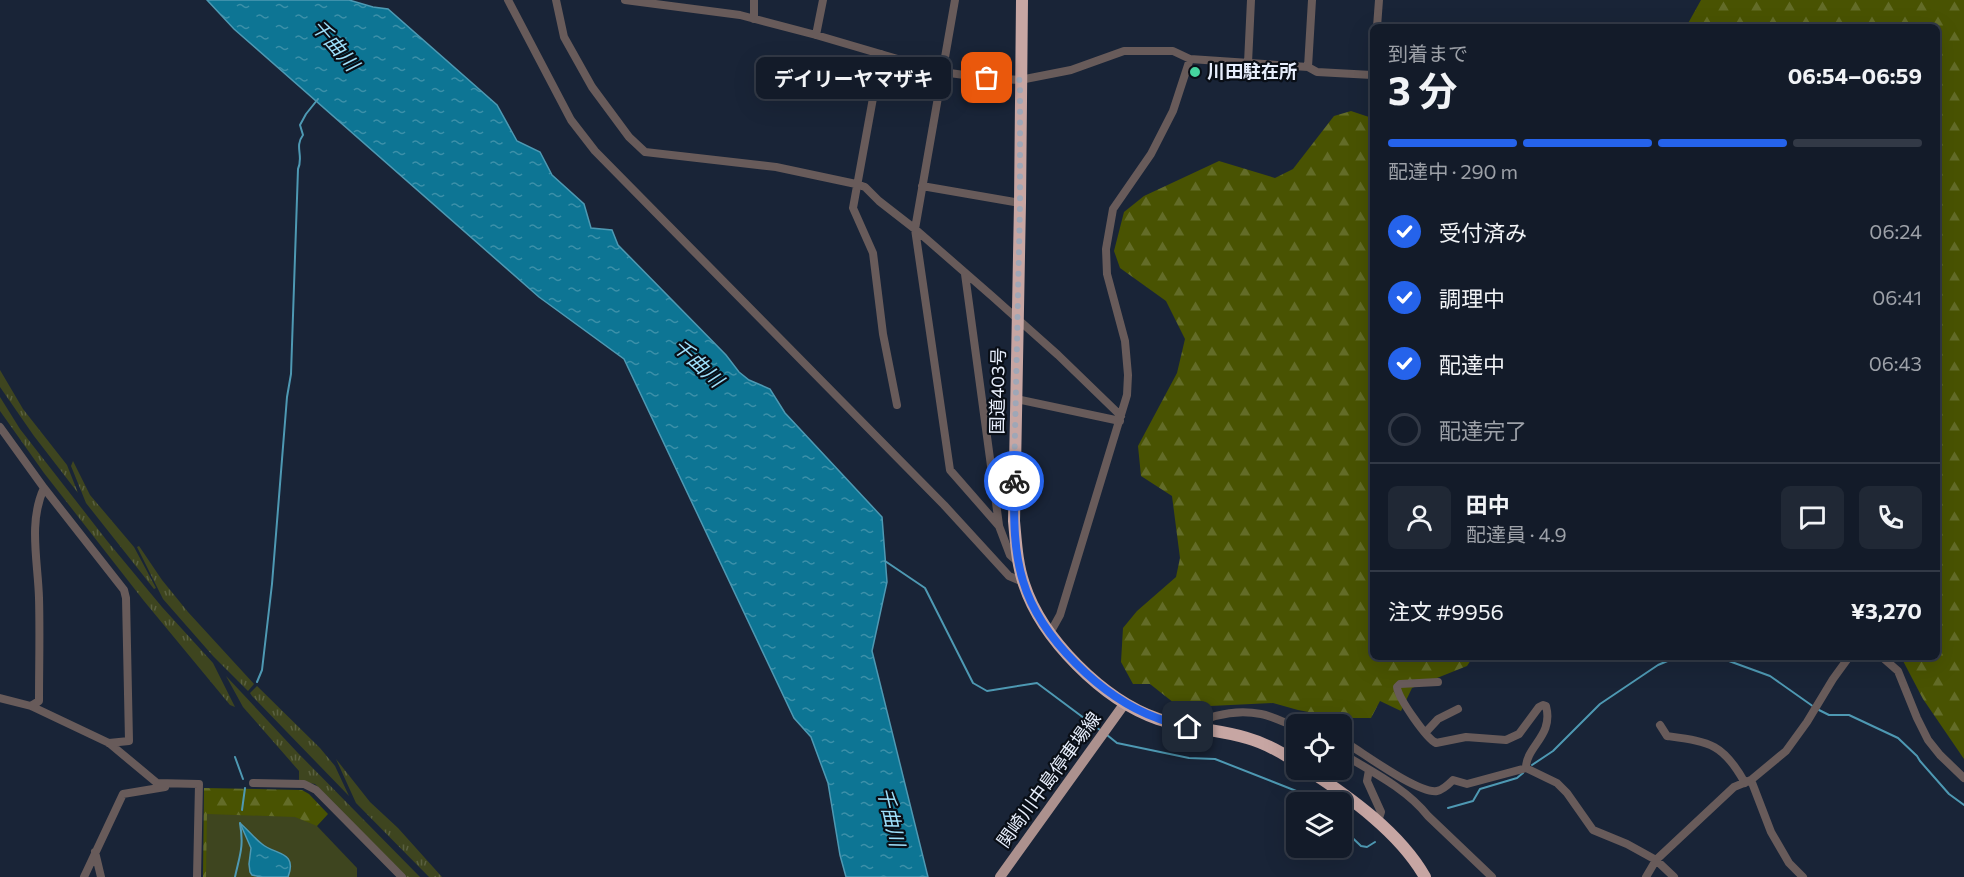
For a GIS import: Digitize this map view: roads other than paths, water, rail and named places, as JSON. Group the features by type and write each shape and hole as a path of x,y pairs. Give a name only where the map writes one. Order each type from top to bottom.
{"highway":[{"name":"国道403号","path":"1022,0 1014,521 1018,562 1023,582 1036,613 1050,633 1122,708 1188,727 1247,738 1286,755"},
{"path":"1324,780 1378,821 1419,866 1425,877"}],"main road":[{"name":"関崎川中島停車場線","path":"1000,877 1122,708"}],"street":[{"path":"508,0 571,120 595,151 944,505 1009,576 1023,582"},
{"path":"556,0 564,37 592,87 629,137 645,152 776,167 865,187 1058,355 1120,418"},
{"path":"625,0 754,19 942,72 987,78 1020,80 1071,70 1124,51 1173,51 1190,59 1308,67 1317,72 1370,75"},
{"path":"754,0 754,19"},
{"path":"816,35 823,0"},
{"path":"955,0 915,229 950,470 999,525"},
{"path":"1248,63 1251,0"},
{"path":"1308,67 1312,0"},
{"path":"1377,24 1379,0"},
{"path":"881,54 853,208 873,253 897,405"},
{"path":"1050,633 1059,618 1127,395 1125,341 1107,274 1106,249 1113,209 1151,154 1173,111 1190,59"},
{"path":"922,186 1020,203"},
{"path":"965,274 999,525 1010,555 1018,562"},
{"path":"1016,399 1120,418"},
{"path":"0,427 44,488 124,590 129,741 109,743"},
{"path":"31,706 39,701 39,598 35,528 37,503 44,488"},
{"path":"1036,613 1047,618 1059,618"},
{"path":"1646,877 1656,860 1734,787 1748,781 1786,751 1808,722 1847,660"},
{"path":"1885,660 1898,671 1928,740 1964,778"},
{"path":"1438,682 1400,684 1397,687 1402,703 1429,738 1436,743 1466,737 1506,741 1519,734 1535,712 1543,705 1546,706 1548,724 1526,768"},
{"path":"1,699 31,706 109,743 157,783 199,784 197,877"},
{"path":"1426,732 1438,719 1458,709"},
{"path":"1188,727 1203,719 1227,712 1261,714 1286,723"},
{"path":"1660,725 1667,736 1701,741 1718,748 1734,762 1754,790 1771,832 1789,862 1803,877"},
{"path":"1352,747 1407,781 1435,791 1454,780 1467,784 1526,768 1557,783 1567,793 1593,830 1627,844 1656,860 1674,877"},
{"path":"1352,760 1402,791 1492,877"},
{"path":"1369,770 1367,781 1381,812 1378,821"},
{"path":"84,877 123,794 184,783"},
{"path":"253,783 304,784 316,790 402,877"},
{"path":"95,852 101,877"}],"water":[{"name":"千曲川","path":"207,0 349,0 388,9 497,105 517,141 540,152 552,175 584,204 591,228 612,230 618,245 726,355 739,372 749,380 770,389 785,413 882,517 887,582 872,651 928,877 846,877 828,783 811,737 794,718 624,359 539,297 234,29"},
{"path":"240,823 267,848 288,858 290,869 288,877 252,875 249,864 251,848"}],"waterway":[{"path":"257,682 262,670 272,584 287,397 291,374 299,144 303,135 300,125 318,99"},
{"path":"885,561 925,588 973,683 987,691 1037,683 1100,730"},
{"path":"1532,765 1553,751 1600,704 1658,665 1670,660"},
{"path":"1726,660 1770,676 1814,707"},
{"path":"1819,710 1829,715 1849,715 1898,738 1917,756 1949,794 1964,805"},
{"path":"1107,735 1117,743 1189,758 1215,759 1299,792"},
{"path":"235,757 243,779"},
{"path":"1448,808 1473,801 1480,789 1517,778 1523,773"},
{"path":"242,810 245,788"},
{"path":"235,877 240,856 240,823"},
{"path":"1352,837 1361,846 1367,847 1375,842"}],"place":[{"name":"川田駐在所","path":"1195,72"},
{"name":"デイリーヤマザキ","path":"987,78"}]}
